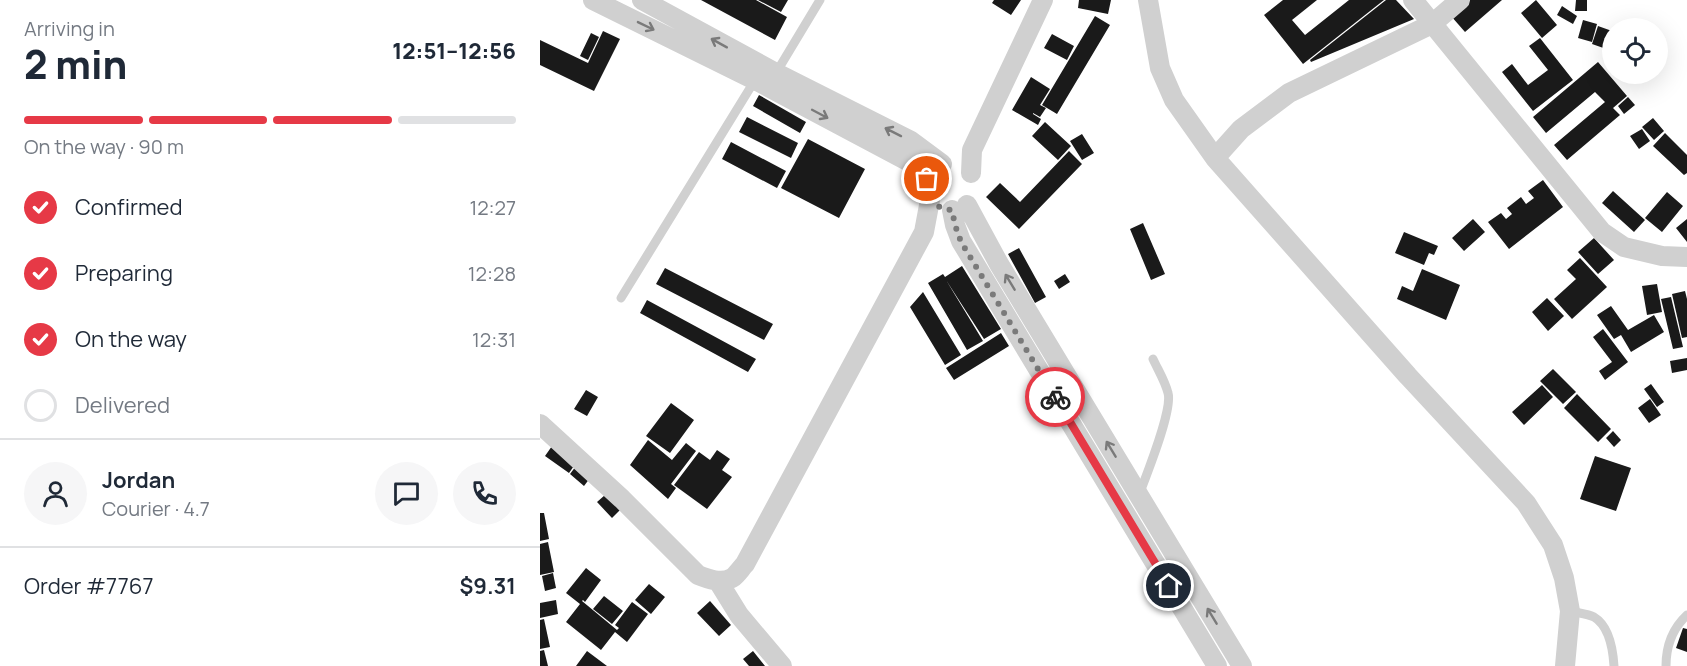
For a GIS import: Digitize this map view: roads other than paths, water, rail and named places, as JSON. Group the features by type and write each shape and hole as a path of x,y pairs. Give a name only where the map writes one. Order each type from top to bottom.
{"street":[{"path":"594,0 755,80 942,166 961,164 971,173"},
{"path":"642,0 776,74 911,141 942,166"},
{"path":"924,231 974,193 975,186 971,173 972,150 1043,0"},
{"path":"1148,0 1160,68 1174,100 1215,158 1408,376 1526,503 1553,545 1564,578 1570,611 1564,666"},
{"path":"1413,0 1602,232 1624,248 1662,256 1687,257"},
{"path":"1215,158 1241,129 1289,93 1432,24 1460,0"},
{"path":"972,150 942,166 926,186 930,200 934,205 955,208 999,264 1242,666"},
{"path":"540,424 698,575 718,581 732,578 746,564 924,231 930,200"},
{"path":"955,208 955,225 961,242 1217,666"},
{"path":"1018,336 1036,324"},
{"path":"1121,507 1139,495"},
{"path":"718,581 739,615 782,666"}],"lane":[{"path":"776,74 820,0"},
{"path":"621,298 755,80"},
{"path":"1139,495 1161,432 1169,394 1153,359"},
{"path":"1570,611 1594,617 1603,626 1613,650 1614,666"},
{"path":"1666,666 1666,654 1672,634 1687,615"}]}
